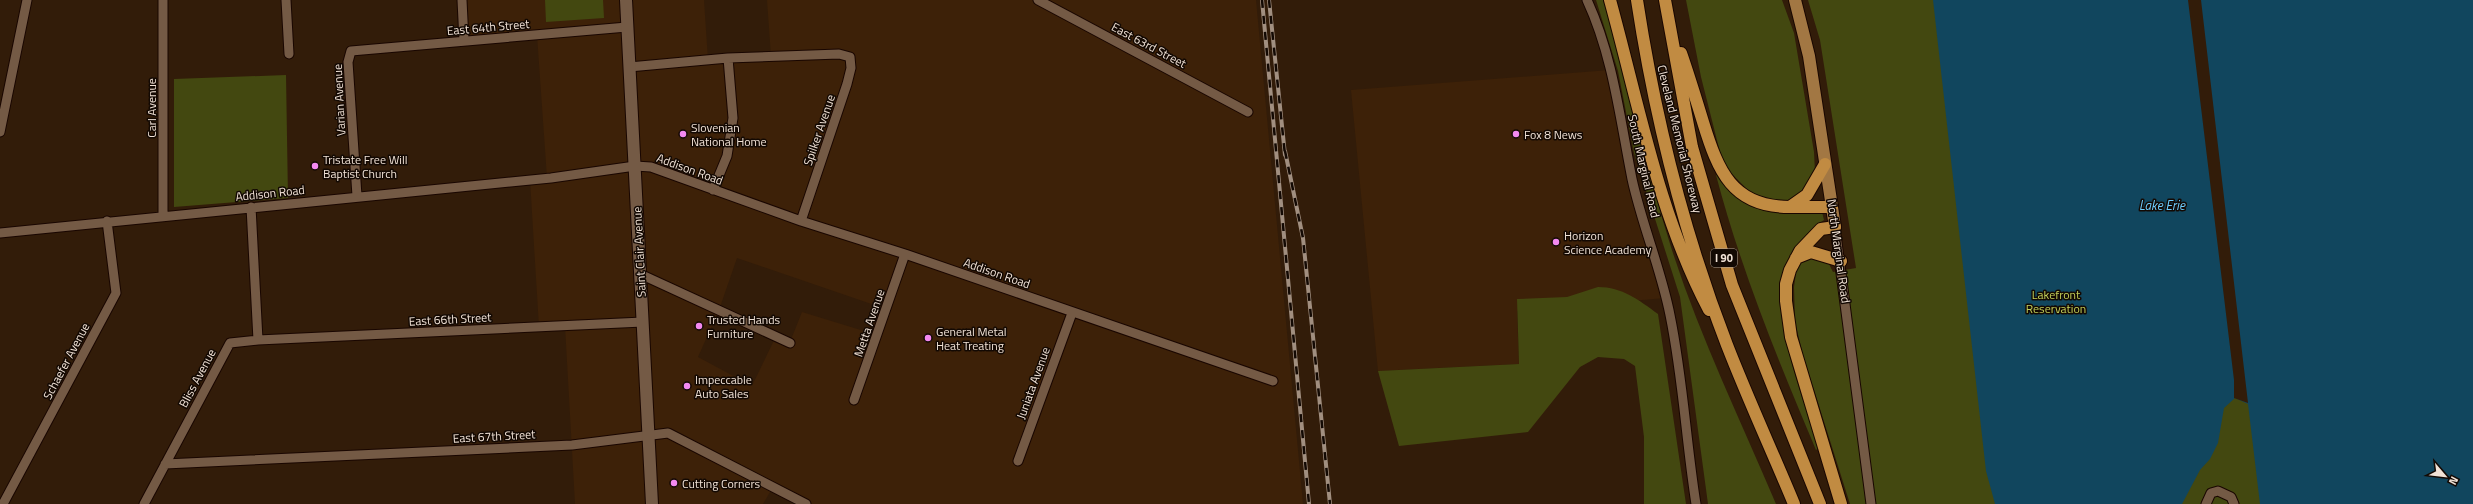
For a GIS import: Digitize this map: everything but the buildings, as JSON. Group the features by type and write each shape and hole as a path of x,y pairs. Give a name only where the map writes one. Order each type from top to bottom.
{"highway":[{"path":"1610,0 1650,159 1676,236 1691,276 1727,345"},
{"name":"Cleveland Memorial Shoreway","path":"1637,0 1645,52 1665,149 1692,244 1727,345 1794,504"},
{"path":"1665,0 1712,151 1722,172 1738,192 1749,199 1768,206 1790,208 1832,207"},
{"name":"Cleveland Memorial Shoreway","path":"1665,0 1692,147 1730,278 1820,504"},
{"path":"1790,208 1807,195 1825,164"},
{"path":"1835,227 1821,229 1816,233 1795,258 1786,284 1788,324 1804,384 1841,504"},
{"path":"1795,258 1811,252 1841,261"}],"main road":[{"name":"Saint Clair Avenue","path":"626,0 652,504"},
{"name":"North Marginal Road","path":"1795,0 1809,56 1835,227"}],"street":[{"path":"0,132 27,0"},
{"name":"Carl Avenue","path":"163,216 164,0"},
{"path":"286,0 288,54"},
{"path":"462,0 464,41"},
{"name":"East 63rd Street","path":"1038,0 1248,112"},
{"name":"South Marginal Road","path":"1588,0 1596,18 1610,70 1632,181 1670,314 1684,398 1690,467 1696,504"},
{"name":"East 64th Street","path":"351,52 627,27"},
{"name":"Varian Avenue","path":"351,52 348,62 357,196"},
{"name":"Spilker Avenue","path":"728,58 839,54 850,57 851,68 801,221"},
{"path":"629,67 728,58 734,118 727,156 713,190"},
{"name":"Addison Road","path":"0,233 357,196 551,178 635,166 651,167 801,221 905,254 1072,313 1274,381"},
{"path":"251,207 258,340"},
{"name":"Schaefer Avenue","path":"3,504 116,293 107,221"},
{"name":"North Marginal Road","path":"1835,227 1841,261 1871,504"},
{"name":"Metta Avenue","path":"854,400 905,254"},
{"path":"640,274 790,343"},
{"name":"Juniata Avenue","path":"1018,461 1072,313"},
{"name":"East 66th Street","path":"258,340 643,322"},
{"name":"Bliss Avenue","path":"144,504 230,343 258,340"},
{"name":"East 67th Street","path":"165,464 572,445 630,439 649,434 668,433 806,504"},
{"path":"2206,504 2211,493 2218,491 2231,497 2234,504"}],"shaded area":[{"path":"462,0 704,0 708,60 771,56 767,0 1256,0 1303,504 806,504 773,487 763,504 575,504 565,326 539,327 530,180 547,178 537,35 464,41","holes":["737,258 886,309 877,335 802,312 790,342 776,336 752,386 698,357 719,310"]},
{"path":"1610,70 1632,181 1665,298 1517,311 1519,364 1378,371 1351,90"}],"green space":[{"path":"545,0 603,0 604,18 546,22"},
{"path":"1596,0 1603,0 1662,216 1682,280 1720,377 1776,504 1708,504 1680,297 1634,153 1618,71"},
{"path":"1686,0 1782,0 1794,33 1814,152 1815,172 1806,189 1787,202 1776,202 1752,194 1726,168 1721,156 1701,77"},
{"name":"Lakefront Reservation","path":"1808,0 2224,0 2286,504 1850,504 1803,355 1795,322 1794,287 1797,266 1801,261 1808,257 1828,262 1833,272 1856,268 1820,40"},
{"path":"286,75 288,198 174,207 174,79"},
{"path":"1719,174 1733,194 1754,208 1765,211 1788,213 1822,212 1824,220 1816,225 1802,240 1790,259 1781,288 1783,325 1787,346 1819,448 1816,450 1774,348 1749,280 1716,175"},
{"path":"1598,287 1615,289 1630,295 1658,314 1686,504 1644,504 1644,437 1635,366 1624,359 1598,357 1580,367 1528,432 1399,446 1378,371 1519,364 1517,299 1567,297"}],"water":[{"name":"Lake Erie","path":"1933,0 2473,0 2473,504 2260,504 2248,404 2235,398 2224,408 2218,443 2210,459 2200,470 2182,504 1995,504 1986,471"}],"pier":[{"path":"2188,0 2201,0 2248,403 2234,398 2234,380"}],"railway":[{"path":"1262,0 1309,504"},
{"path":"1269,0 1285,155"},
{"path":"1285,151 1303,238 1330,504"}],"place":[{"name":"Slovenian National Home","path":"683,134"},
{"name":"Fox 8 News","path":"1516,134"},
{"name":"Tristate Free Will Baptist Church","path":"315,166"},
{"name":"Horizon Science Academy","path":"1556,242"},
{"name":"Trusted Hands Furniture","path":"699,326"},
{"name":"General Metal Heat Treating","path":"928,338"},
{"name":"Impeccable Auto Sales","path":"687,386"},
{"name":"Cutting Corners","path":"674,483"}]}
